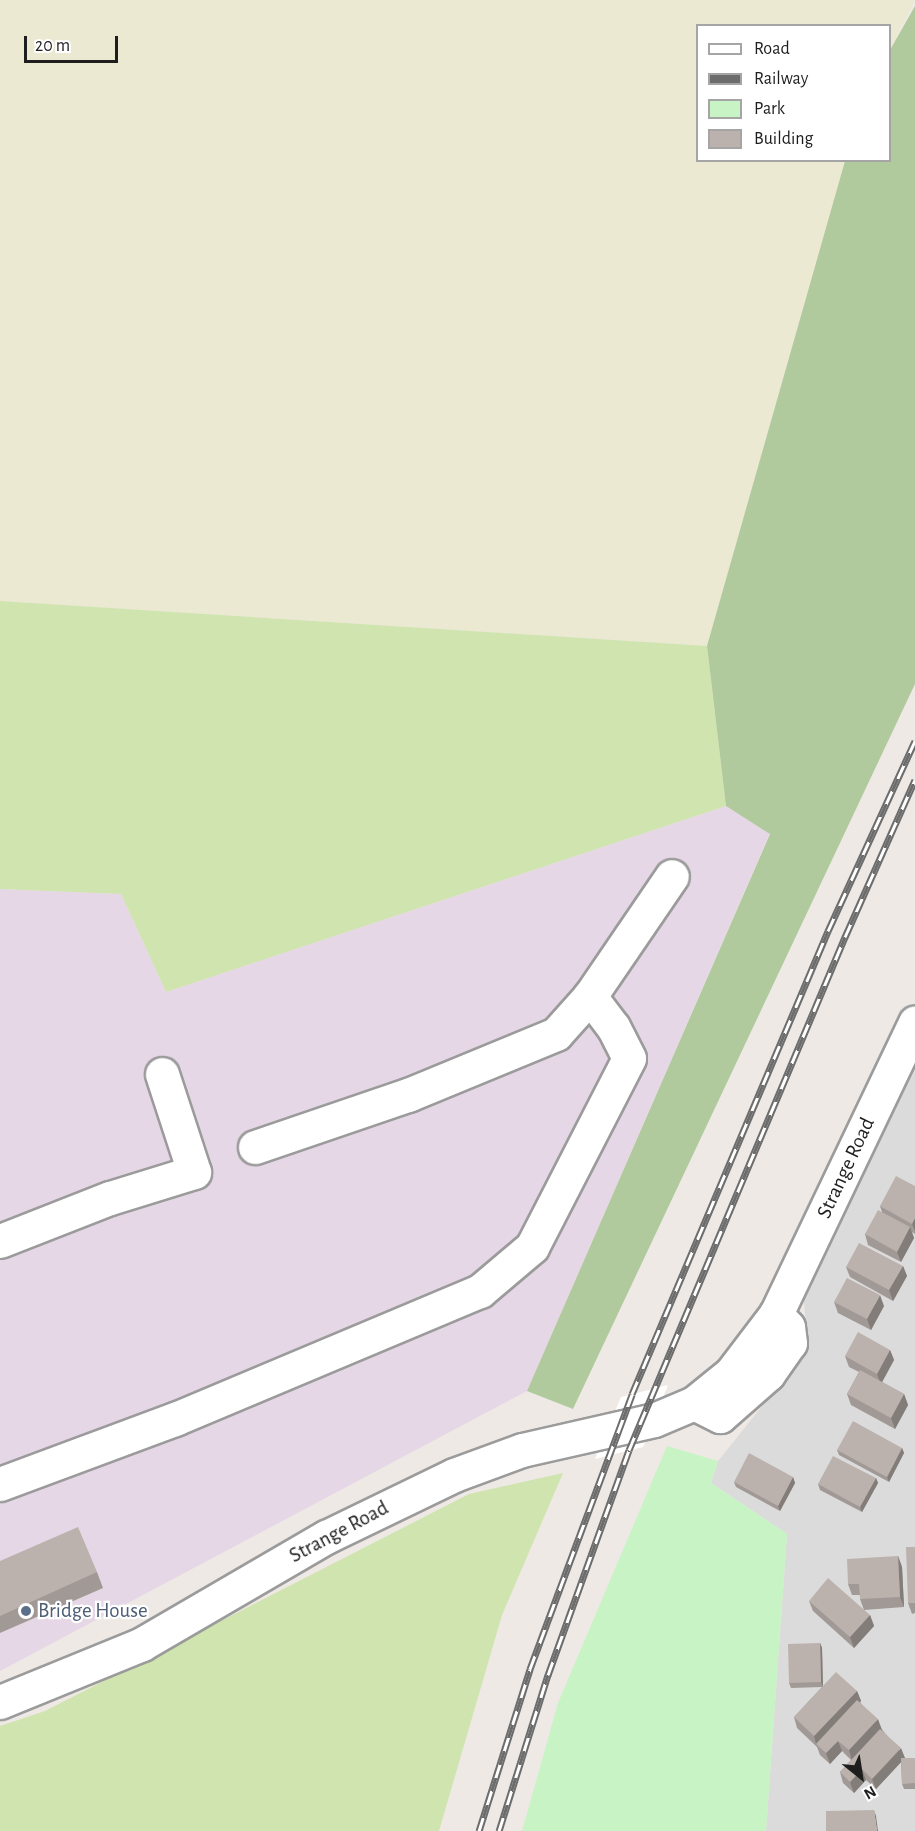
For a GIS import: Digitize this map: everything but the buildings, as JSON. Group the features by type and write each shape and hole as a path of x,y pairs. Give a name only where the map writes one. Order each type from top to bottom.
{"street":[{"path":"255,1147 408,1095 556,1034 590,996 672,876"},
{"path":"0,1484 175,1419 480,1291 532,1247 629,1059 613,1027 590,996"},
{"name":"Strange Road","path":"0,1702 142,1644 326,1537 444,1480 522,1450 605,1434 654,1420 694,1403 731,1373 776,1314 911,1039"},
{"path":"0,1241 110,1198 194,1172 162,1074"}],"shaded area":[{"path":"0,0 915,0 891,48 891,24 696,24 696,162 845,162 707,646 0,601"},
{"path":"726,806 770,833 527,1391 0,1671 0,889 121,894 166,992"},
{"path":"915,1064 915,1831 766,1831 787,1534 711,1483 718,1461 808,1349 803,1291"}],"green space":[{"path":"915,6 915,684 573,1409 527,1391 770,834 726,806 707,646 845,162 891,162 891,48"},
{"path":"0,601 707,646 726,806 166,992 121,894 0,889"},
{"path":"667,1446 718,1461 711,1483 787,1534 766,1831 522,1831 558,1703"},
{"path":"563,1473 502,1615 439,1831 0,1831 0,1726 45,1711 469,1494"}],"pier":[{"path":"668,1385 643,1447 595,1459 621,1397"}],"railway":[{"path":"479,1831 530,1669 632,1394 828,931 915,741"},
{"path":"499,1831 548,1675 629,1450 845,937 915,780"}],"place":[{"name":"Bridge House","path":"26,1611"}]}
